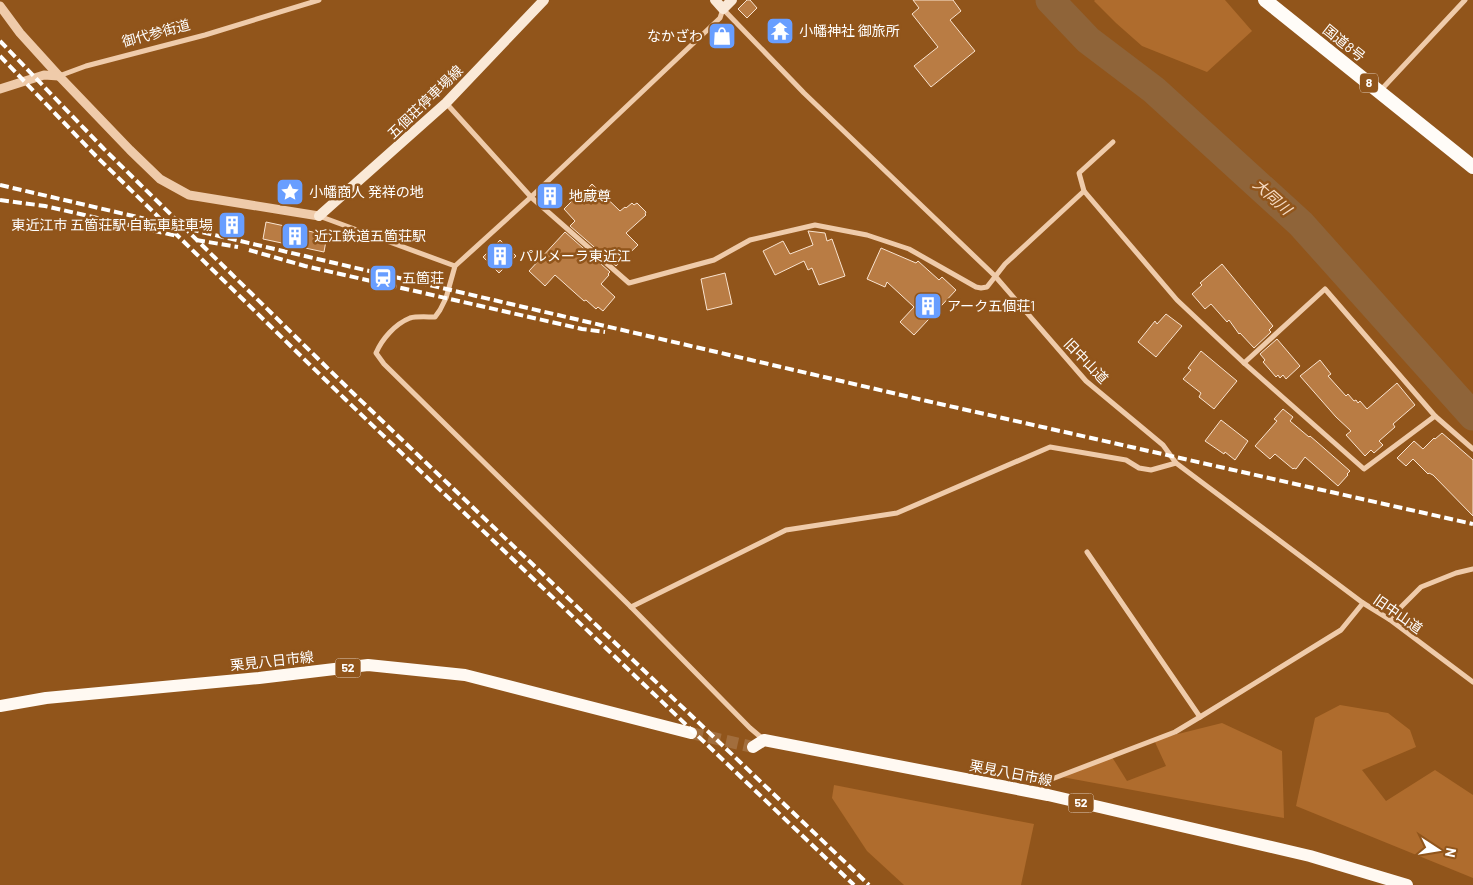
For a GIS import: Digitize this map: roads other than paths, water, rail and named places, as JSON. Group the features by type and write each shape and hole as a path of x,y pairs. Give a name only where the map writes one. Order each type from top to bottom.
{"highway":[{"name":"国道8号","path":"1265,0 1473,167"}],"main road":[{"name":"五個荘停車場線","path":"319,216 446,103 544,0"},
{"path":"715,0 723,9 732,0"},
{"name":"栗見八日市線","path":"0,706 46,698 240,680 368,665 465,675 690,733"},
{"name":"栗見八日市線","path":"759,743 1036,792 1310,856 1407,885"}],"street":[{"name":"御代参街道","path":"0,89 44,75 59,76 86,66 205,35 319,0"},
{"path":"1379,92 1465,0"},
{"path":"0,6 20,33 130,150 160,179 189,196 319,216 455,266"},
{"path":"723,9 720,18 531,197 455,266 446,298 434,317 412,318 398,324 380,343 376,353 384,364 631,607 750,728 759,743"},
{"name":"旧中山道","path":"723,9 804,93 995,276 1086,381 1163,445 1176,463 1363,603 1389,619 1473,682"},
{"path":"446,103 531,197 629,283 714,260 750,240 815,225 867,235 909,249 976,287 987,287 1005,264 1084,191"},
{"path":"1113,142 1079,173 1084,191 1176,300 1244,364 1364,469 1435,416"},
{"path":"1244,364 1325,289 1435,416 1473,450"},
{"path":"631,607 786,530 897,513 1050,447 1126,460 1139,468 1152,470 1176,463"},
{"path":"1087,552 1200,717"},
{"path":"1389,619 1421,587 1456,573 1473,569"},
{"path":"1036,792 1044,782 1175,732 1341,630 1363,603"}],"waterway":[{"name":"大同川","path":"1050,0 1088,40 1154,90 1301,224 1473,416"}],"tunnel":[{"path":"691,733 753,747"}],"railway":[{"path":"0,41 104,149 354,394 869,885"},
{"path":"0,56 96,156 346,400 854,885"},
{"path":"0,185 927,401 1473,524"},
{"path":"0,200 45,206 177,236"},
{"path":"196,240 238,247"},
{"path":"249,250 305,266 582,329 605,332"}],"place":[{"name":"小幡神社 御旅所","path":"780,31"},
{"name":"なかざわ","path":"722,36"},
{"name":"小幡商人 発祥の地","path":"290,192"},
{"name":"地蔵尊","path":"550,196"},
{"name":"東近江市 五箇荘駅 自転車駐車場","path":"232,225"},
{"name":"近江鉄道五箇荘駅","path":"295,236"},
{"name":"パルメーラ東近江","path":"500,256"},
{"name":"五箇荘","path":"383,278"},
{"name":"アーク五個荘1","path":"928,306"}]}
